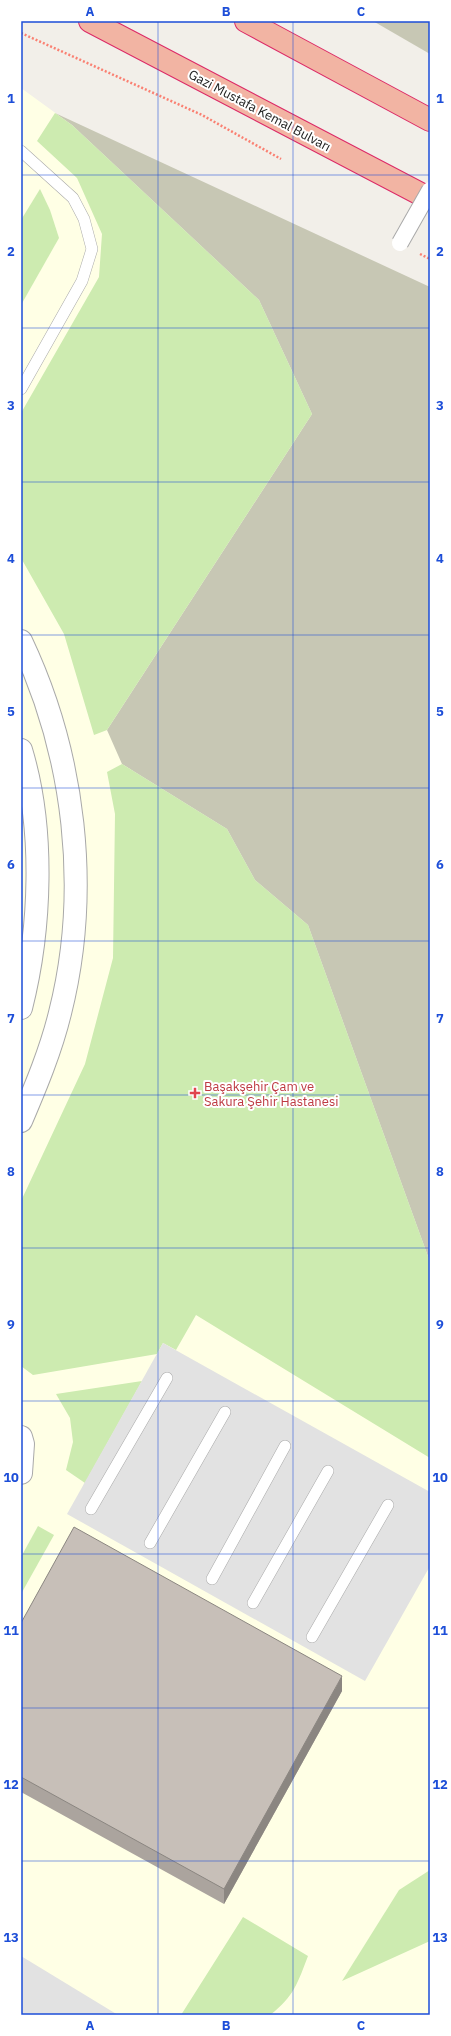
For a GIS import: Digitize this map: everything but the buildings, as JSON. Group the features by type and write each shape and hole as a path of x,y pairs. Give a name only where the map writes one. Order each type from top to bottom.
{"highway":[{"name":"Gazi Mustafa Kemal Bulvarı","path":"90,21 430,199"},
{"path":"246,21 430,120"}],"street":[{"path":"400,243 430,190"},
{"path":"21,641 39,682 57,738 69,798 76,873 70,956 60,1012 38,1082 21,1121"},
{"path":"21,750 26,767 34,817 37,871 35,923 29,972 21,1008"},
{"path":"21,1437 23,1444 21,1473"}],"lane":[{"path":"21,151 73,198 84,219 92,249 82,281 21,389"},
{"path":"91,1509 167,1378"},
{"path":"150,1543 225,1412"},
{"path":"212,1578 285,1446"},
{"path":"253,1603 328,1471"},
{"path":"312,1637 388,1505"}],"path":[{"path":"21,33 202,115 281,159"}],"shaded area":[{"path":"373,21 430,21 430,54"},
{"name":"Başakşehir Çam ve Sakura Şehir Hastanesi","path":"21,88 72,125 312,414 107,730 430,1262 430,2015 21,2015"},
{"path":"55,113 430,287 430,1262 308,925 255,880 227,829 122,764 107,730 312,414 259,300 72,125"},
{"path":"163,1343 430,1492 430,1566 365,1681 67,1514"},
{"path":"21,1956 118,2015 21,2015"}],"green space":[{"path":"55,113 72,125 259,300 312,414 107,730 94,735 64,634 21,558 21,413 99,277 102,234 77,178 37,141"},
{"path":"40,189 50,210 59,238 21,305 21,220"},
{"path":"122,764 227,829 255,880 308,925 430,1262 430,1458 196,1315 176,1350 163,1343 157,1354 33,1375 21,1366 21,1201 85,1064 113,958 115,814 107,772"},
{"path":"142,1381 85,1483 66,1470 73,1442 70,1418 56,1394"},
{"path":"38,1526 54,1535 21,1594 21,1557"},
{"path":"430,1870 430,1941 342,1981 399,1890"},
{"path":"243,1917 308,1956 290,1995 285,2002 270,2015 181,2015"}],"place":[{"name":"Başakşehir Çam ve Sakura Şehir Hastanesi","path":"195,1093"}]}
